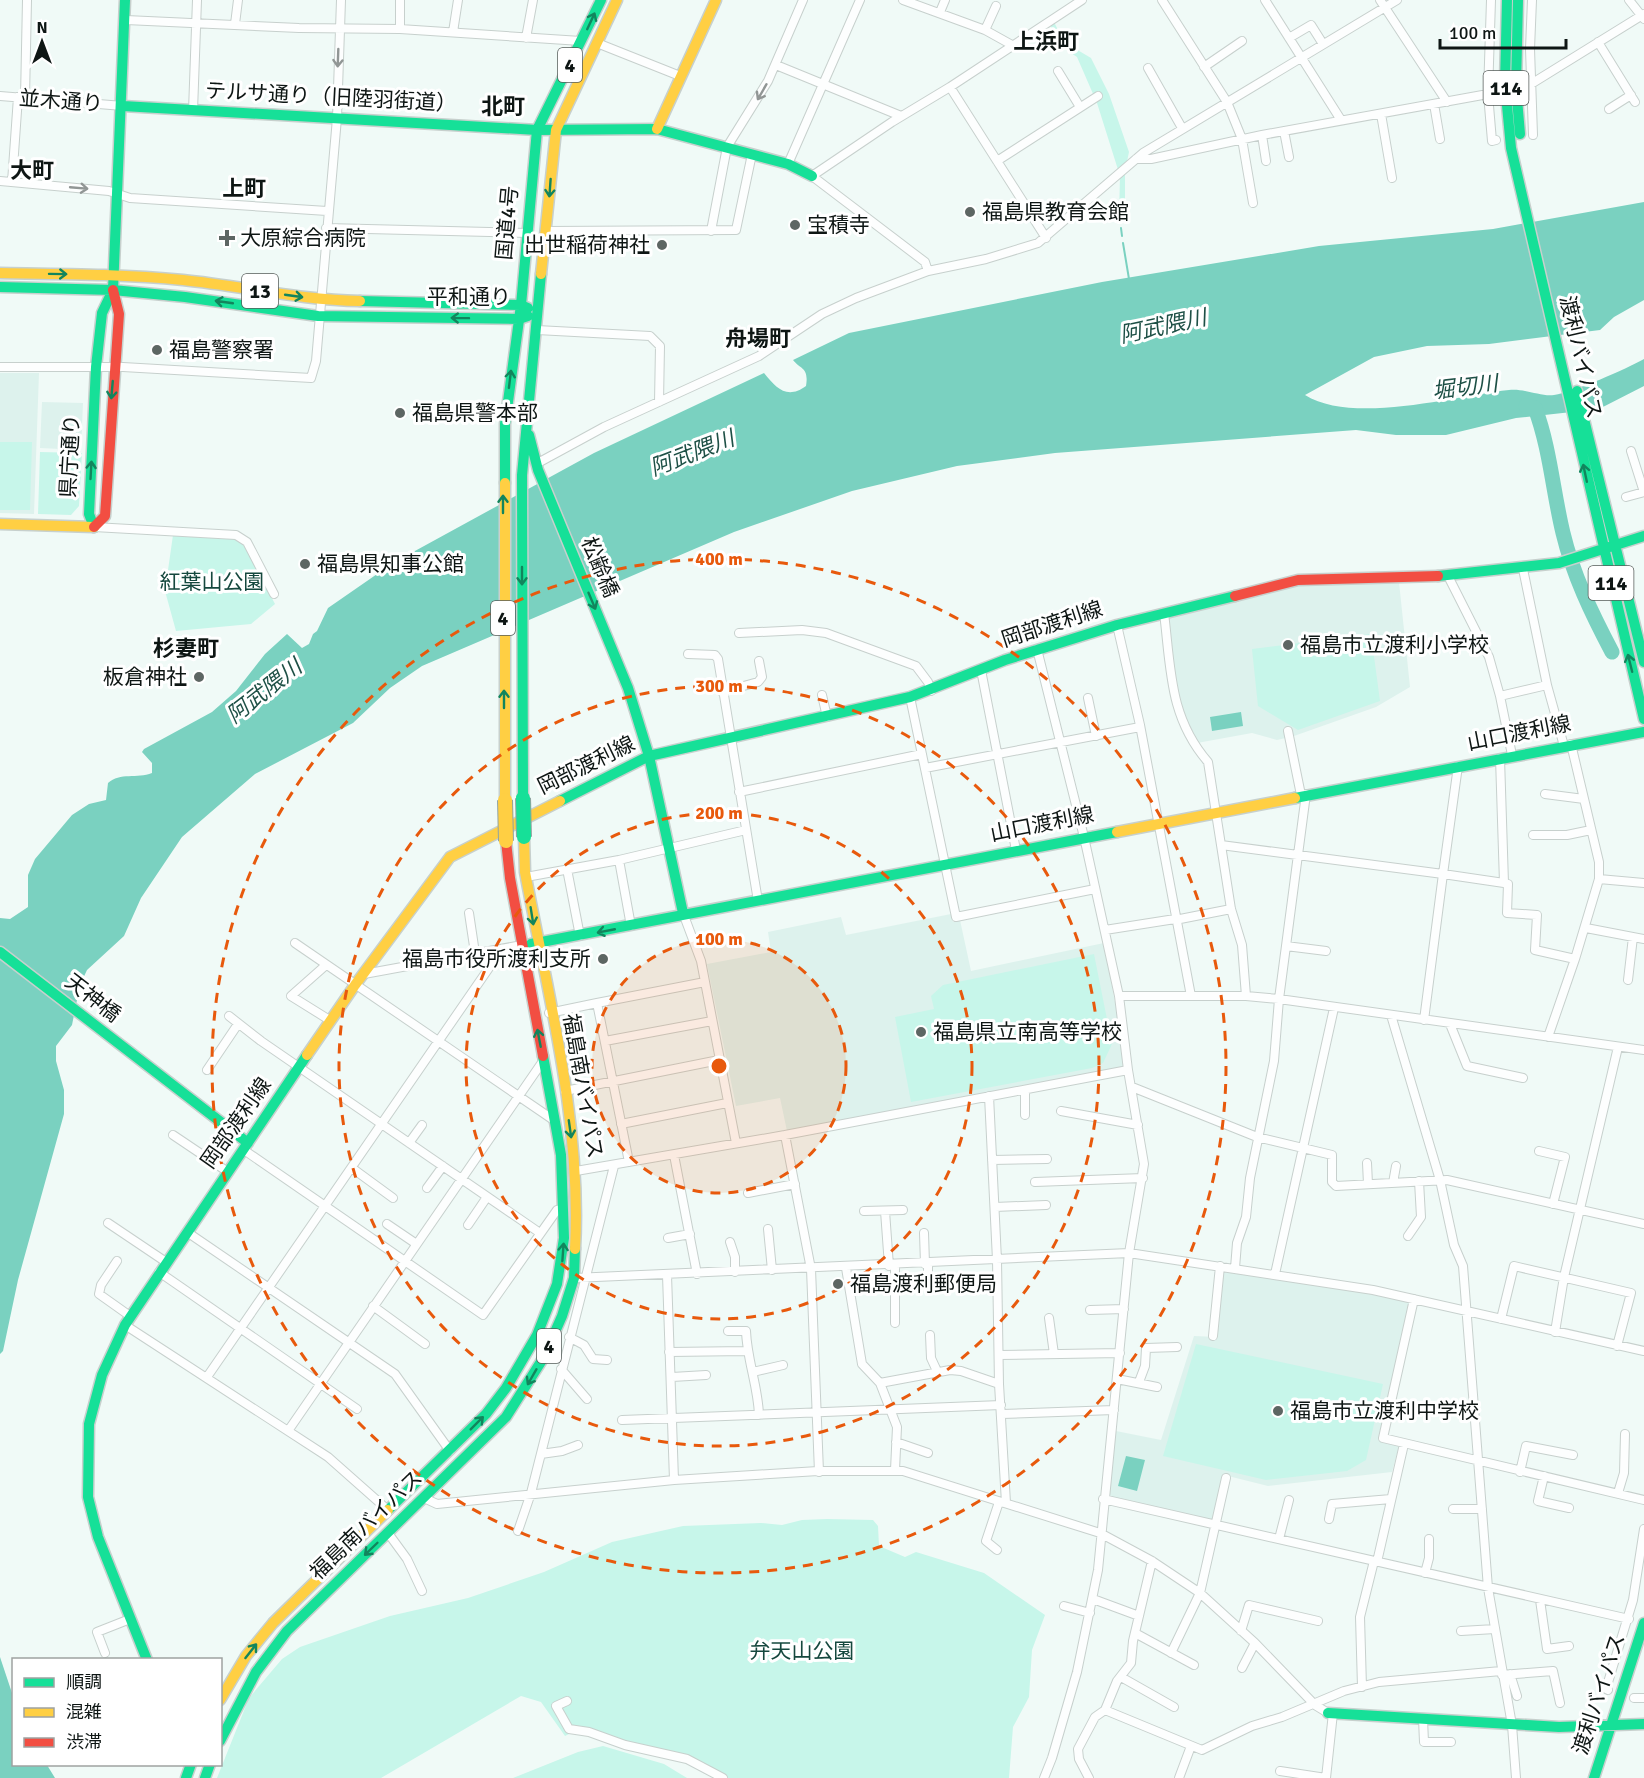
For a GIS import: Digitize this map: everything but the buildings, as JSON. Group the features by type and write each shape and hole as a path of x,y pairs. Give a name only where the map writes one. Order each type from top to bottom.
{"main road":[{"name":"県庁通り","path":"113,290 102,313 96,367 89,514 94,527 105,516 119,314 113,290 123,105 125,0"},
{"name":"4","path":"537,130 601,0"},
{"name":"4","path":"556,130 617,0"},
{"path":"657,129 716,0"},
{"name":"渡利バイパス","path":"1507,0 1505,84 1521,173 1610,547 1644,719"},
{"name":"渡利バイパス","path":"1518,0 1516,87 1521,173"},
{"name":"テルサ通り（旧陸羽街道）","path":"123,105 537,130 657,129 788,164 812,176"},
{"name":"国道4号","path":"519,319 537,130"},
{"name":"国道4号","path":"539,312 556,130"},
{"name":"平和通り","path":"0,273 114,274 185,280 319,300 521,304 539,312"},
{"name":"平和通り","path":"0,287 113,290 185,297 318,316 519,319 539,312"},
{"name":"福島南バイパス","path":"222,1737 241,1697 271,1651 310,1607 489,1436 522,1394 553,1339 580,1278 576,1171 565,1091 526,877 524,837 522,475 539,312"},
{"name":"福島南バイパス","path":"222,1697 246,1656 273,1623 486,1414 506,1388 537,1335 549,1308 562,1264 564,1209 555,1121 510,878 505,800 503,479 505,424 519,319"},
{"path":"526,422 537,467"},
{"name":"松齢橋","path":"537,467 626,681 649,756"},
{"path":"0,524 94,527"},
{"name":"岡部渡利線","path":"147,1658 95,1528 88,1497 87,1472 93,1401 111,1352 127,1320 359,980 399,922 450,857 649,756 910,697 931,691 1037,649 1117,624 1298,580 1448,576 1522,569 1559,563 1644,536"},
{"name":"渡利バイパス","path":"1610,547 1644,662"},
{"name":"山口渡利線","path":"522,945 580,936 683,913 758,901 1506,756 1644,732"},
{"path":"649,756 683,913"},
{"name":"天神橋","path":"0,952 246,1146"},
{"name":"渡利バイパス","path":"1594,1778 1644,1623"},
{"path":"1330,1713 1512,1725 1610,1727 1644,1724"}],"street":[{"path":"12,182 21,98 27,0"},
{"path":"193,111 197,0"},
{"path":"235,24 238,0"},
{"path":"0,367 114,366 311,378 316,361 319,300 336,118 340,0"},
{"path":"400,0 400,29"},
{"path":"453,32 458,0"},
{"path":"526,38 533,0"},
{"path":"711,231 727,147 751,112 776,65 804,0"},
{"path":"788,164 860,0"},
{"path":"903,0 985,30 1011,45"},
{"path":"940,12 945,0"},
{"path":"1162,0 1227,102 1242,139 1253,203"},
{"path":"1265,0 1341,120"},
{"path":"537,467 604,427 759,356 822,314 856,297 928,271 1029,248 1046,238 1136,159 1182,128 1323,44 1383,4 1397,0"},
{"path":"1491,0 1488,94 1491,141 1496,140"},
{"path":"1532,0 1533,135"},
{"path":"1531,84 1643,16 1630,0"},
{"path":"928,271 925,262 812,176 1079,1"},
{"path":"1383,4 1447,102"},
{"path":"985,30 996,6"},
{"path":"126,20 339,29 400,29 582,42"},
{"path":"1290,38 1311,25 1323,44"},
{"path":"1204,67 1242,41"},
{"path":"1598,42 1633,98 1610,109"},
{"path":"597,43 680,76"},
{"path":"776,65 901,116"},
{"path":"1148,68 1182,128"},
{"path":"1058,71 1080,107"},
{"path":"950,87 1046,238"},
{"path":"1136,159 1151,159 1262,135 1488,94"},
{"name":"並木通り","path":"0,96 123,105"},
{"path":"997,160 1098,96"},
{"path":"1434,104 1440,139"},
{"path":"1381,114 1392,178"},
{"path":"1284,131 1290,157"},
{"path":"1262,135 1266,161"},
{"path":"546,231 736,230 752,154"},
{"path":"0,181 117,194 130,198 327,211"},
{"path":"326,228 527,233"},
{"path":"537,330 650,336 660,346 659,402"},
{"path":"1626,497 1644,492 1630,451"},
{"path":"94,527 236,535 247,542 274,594"},
{"path":"1522,569 1547,685 1584,799 1599,862 1599,879 1586,928 1548,1037"},
{"path":"1448,576 1489,657 1500,696 1506,756 1504,884"},
{"path":"1164,613 1179,719 1208,762 1214,812 1231,909 1242,945 1246,996"},
{"path":"1117,624 1140,728 1191,996"},
{"path":"739,633 802,630 826,633 916,666 922,672 931,691"},
{"path":"1037,649 1084,837 1119,996 1128,1070 1144,1164 1129,1253 1093,1599 1066,1710 1044,1778"},
{"path":"687,654 715,655 758,901"},
{"path":"722,692 758,682 762,677 759,660"},
{"path":"981,670 1016,850"},
{"path":"1500,696 1547,685"},
{"path":"822,695 826,717"},
{"path":"910,697 956,917 1095,888"},
{"path":"1088,698 1096,736"},
{"path":"925,768 1140,728"},
{"path":"1235,1268 1235,1253 1246,1218 1257,1137 1274,1061 1279,999 1299,856 1304,795 1288,731"},
{"path":"739,792 922,754"},
{"path":"1424,1020 1458,766"},
{"path":"1545,794 1584,799"},
{"path":"526,877 619,860 669,846 746,830"},
{"path":"1533,835 1567,835 1591,830"},
{"path":"1221,845 1509,884 1507,913 1537,915 1535,950 1575,959"},
{"path":"619,860 631,926"},
{"path":"567,869 580,936"},
{"path":"1599,879 1644,883"},
{"path":"1105,930 1231,909"},
{"path":"469,913 476,954"},
{"path":"683,913 701,961 718,1060 736,1143"},
{"path":"1586,928 1644,939"},
{"path":"1628,980 1633,937"},
{"path":"294,943 326,965 359,980 438,1042 555,1121"},
{"path":"359,980 522,945"},
{"path":"1286,946 1326,951"},
{"path":"207,1377 502,949"},
{"path":"326,965 291,996 331,1021"},
{"path":"549,1013 705,982"},
{"path":"1119,996 1246,996 1279,999 1644,1050"},
{"path":"597,1003 629,1162"},
{"path":"1275,1274 1334,1008"},
{"path":"1391,1015 1440,1180 1454,1245 1463,1266 1488,1588 1505,1673 1516,1778"},
{"path":"229,1016 300,1068 540,1233"},
{"path":"605,1041 712,1021"},
{"path":"207,1070 238,1024"},
{"path":"1450,1024 1467,1066 1523,1078"},
{"path":"1554,1332 1564,1277 1582,1211 1618,1047"},
{"path":"565,1091 718,1060"},
{"path":"288,1431 517,1096 544,1061"},
{"path":"576,1171 785,1135 1128,1070"},
{"path":"1132,1087 1257,1137 1332,1155 1332,1182 1336,1186 1440,1180 1644,1224"},
{"path":"1025,1090 1025,1115"},
{"path":"989,1096 997,1260 1003,1502 986,1541 997,1550"},
{"path":"621,1124 727,1103"},
{"path":"1061,1111 1138,1125"},
{"path":"409,1143 422,1125"},
{"path":"173,1135 228,1172"},
{"path":"785,1135 811,1269 819,1472"},
{"path":"246,1146 326,1206 483,1315 557,1210 564,1209"},
{"path":"1539,1151 1565,1157 1553,1204"},
{"path":"674,1155 697,1274"},
{"path":"992,1160 1047,1159"},
{"path":"1367,1163 1368,1184"},
{"path":"427,1188 443,1166"},
{"path":"518,1531 541,1454 569,1337 580,1278 614,1166"},
{"path":"1393,1183 1396,1166"},
{"path":"352,1168 393,1198"},
{"path":"1035,1182 1143,1178"},
{"path":"1408,1236 1422,1217 1419,1181"},
{"path":"748,1193 795,1184"},
{"path":"468,1224 487,1197"},
{"path":"995,1207 1046,1205"},
{"path":"864,1211 903,1210"},
{"path":"885,1211 892,1265 895,1323"},
{"path":"108,1223 241,1330 357,1410"},
{"path":"387,1224 416,1243"},
{"path":"768,1229 772,1270"},
{"path":"187,1232 395,1374 450,1451"},
{"path":"924,1233 928,1288"},
{"path":"668,1238 690,1234"},
{"path":"730,1242 735,1257 735,1272"},
{"path":"580,1278 846,1268 1129,1253 1275,1274 1414,1299 1644,1351"},
{"path":"117,1261 101,1285 99,1294 127,1320 345,1470 389,1511"},
{"path":"1213,1336 1220,1266"},
{"path":"1501,1319 1514,1266 1564,1277 1630,1293 1617,1346"},
{"path":"846,1268 862,1364 880,1383 897,1427 896,1470"},
{"path":"667,1275 674,1419 674,1480"},
{"path":"1414,1299 1383,1438 1644,1500"},
{"path":"373,1306 425,1344"},
{"path":"1090,1310 1124,1309"},
{"path":"1049,1318 1054,1354"},
{"path":"728,1331 746,1331 747,1351 758,1389 759,1415"},
{"path":"930,1335 931,1358 937,1371"},
{"path":"569,1337 584,1345 593,1359 607,1360"},
{"path":"1139,1382 1145,1366 1146,1348 1177,1347"},
{"path":"669,1352 747,1351"},
{"path":"999,1355 1120,1353"},
{"path":"753,1372 783,1365"},
{"path":"561,1369 587,1399"},
{"path":"880,1383 937,1371 961,1371 999,1384"},
{"path":"672,1377 706,1375"},
{"path":"1117,1379 1157,1387"},
{"path":"622,1420 889,1410 1114,1410"},
{"path":"1618,1493 1623,1473 1625,1434"},
{"path":"896,1442 928,1453"},
{"path":"1362,1687 1360,1617 1404,1444"},
{"path":"541,1454 562,1451 578,1445"},
{"path":"1520,1472 1526,1446 1573,1455"},
{"path":"424,1498 437,1504 674,1480 896,1470 1003,1502 1100,1533 1152,1561 1200,1593 1255,1643 1315,1705 1330,1713 1326,1778 1280,1771"},
{"path":"1544,1476 1538,1501 1569,1508"},
{"path":"1171,1653 1200,1593 1226,1478"},
{"path":"1103,1499 1629,1619"},
{"path":"1279,1539 1289,1500"},
{"path":"1329,1519 1332,1504 1391,1500"},
{"path":"1453,1509 1482,1509"},
{"path":"1608,1690 1606,1689 1629,1619 1644,1529"},
{"path":"388,1533 407,1559 422,1591"},
{"path":"1425,1573 1429,1558 1429,1539"},
{"path":"1089,1778 1079,1759 1078,1749 1095,1717 1105,1710 1121,1677 1131,1663 1135,1633 1152,1561"},
{"path":"1093,1599 1139,1616"},
{"path":"1540,1600 1547,1649 1569,1646"},
{"path":"1241,1631 1249,1605 1318,1621"},
{"path":"1064,1606 1090,1612"},
{"path":"105,1653 97,1632 130,1619"},
{"path":"1461,1631 1495,1629"},
{"path":"1135,1633 1194,1665"},
{"path":"1242,1668 1255,1643"},
{"path":"1105,1710 1202,1750 1252,1726 1315,1705 1329,1697 1379,1682 1553,1671 1560,1703"},
{"path":"1505,1673 1517,1696"},
{"path":"1121,1677 1174,1707"},
{"path":"567,1701 556,1706 569,1729 687,1759 723,1778"},
{"path":"1423,1719 1424,1742 1451,1742"},
{"path":"1179,1778 1191,1746"}],"shaded area":[{"path":"0,373 39,373 34,514 0,513"},
{"path":"42,402 83,403 81,450 40,448"},
{"name":"福島市立渡利小学校","path":"1399,582 1410,687 1376,707 1294,736 1277,740 1252,733 1197,743 1178,704 1166,618 1294,586"},
{"name":"福島県立南高等学校","path":"951,914 953,922 960,920 971,971 1104,943 1126,1062 1122,1067 787,1131 780,1098 736,1106 707,964 771,952 768,932 841,917 846,935"},
{"name":"福島市立渡利中学校","path":"1222,1272 1337,1286 1411,1302 1379,1440 1399,1446 1392,1472 1268,1486 1224,1475 1214,1521 1109,1496 1116,1431 1161,1440 1194,1336 1217,1337"}],"green space":[{"path":"1054,22 1064,42 1091,58 1109,94 1129,152 1125,171 1125,217 1119,217 1120,176 1097,103 1077,57 1062,47 1050,25"},
{"path":"0,442 32,442 30,510 0,510"},
{"path":"40,452 82,453 79,506 71,515 38,514"},
{"name":"紅葉山公園","path":"173,535 234,539 244,545 275,604 251,624 176,631 165,591"},
{"path":"1371,634 1380,701 1298,730 1258,706 1252,649"},
{"path":"1094,954 1112,1044 1103,1063 1092,1068 911,1102 895,1017 934,1009 931,996 943,985"},
{"path":"1196,1344 1383,1384 1366,1460 1347,1471 1266,1480 1163,1456"},
{"name":"弁天山公園","path":"802,1520 873,1520 878,1526 879,1546 905,1557 916,1552 984,1573 1045,1615 1032,1650 1029,1697 1013,1727 1009,1778 719,1778 691,1764 589,1734 573,1732 565,1736 541,1702 521,1696 381,1778 217,1778 249,1698 282,1659 300,1647 390,1616 468,1598 544,1572 612,1542 683,1526 761,1523 782,1525"},
{"path":"603,1746 664,1764 687,1778 513,1778 578,1752"}],"water":[{"name":"阿武隈川","path":"1644,202 1644,300 1614,317 1600,330 1489,344 1427,346 1374,357 1305,395 1325,404 1349,408 1376,408 1509,390 1554,395 1587,385 1644,359 1644,386 1599,409 1516,418 1446,435 1396,435 1356,430 1055,453 957,466 852,491 734,532 422,666 390,688 353,723 255,774 182,837 141,898 124,936 87,970 80,985 72,1025 56,1046 56,1061 64,1090 64,1114 18,1280 3,1351 0,1354 0,918 10,919 28,907 28,875 35,859 72,815 89,804 106,800 108,783 113,780 152,773 152,763 142,752 144,749 212,712 236,691 265,654 287,634 302,648 309,644 328,608 393,563 594,453 764,373 782,390 793,392 799,390 806,386 806,375 793,360 849,333 1102,282 1319,246 1493,229"},
{"path":"1241,712 1243,726 1212,731 1210,717"},
{"path":"1126,1456 1145,1460 1137,1491 1118,1486"},
{"path":"0,1657 12,1693 12,1766 48,1766 55,1778 0,1778"}],"waterway":[{"path":"1121,228 1122,236"},
{"path":"1123,243 1129,279"},
{"name":"堀切川","path":"1526,406 1535,408 1540,423 1563,533 1572,564 1590,609 1612,652"}],"traffic: fast":[{"path":"94,527 89,514 96,367 102,313 113,290 125,0"},
{"path":"505,483 505,424 521,305 537,130 601,0"},
{"path":"1507,0 1505,84 1511,148 1644,719"},
{"path":"1518,0 1516,87 1520,134"},
{"path":"123,106 537,130 657,129 788,164 812,176"},
{"path":"523,798 522,475 541,274"},
{"path":"0,287 113,290 185,297 318,316 519,319 528,316"},
{"path":"360,301 521,305 528,308"},
{"path":"1577,391 1644,662"},
{"path":"529,435 538,470 628,688 649,756 683,913"},
{"path":"1438,576 1559,563 1644,536"},
{"path":"560,801 649,756 910,697 1005,660 1117,625 1235,596"},
{"path":"1295,798 1644,732"},
{"path":"523,798 524,837"},
{"path":"531,944 1117,832"},
{"path":"0,952 248,1143"},
{"path":"146,1658 98,1537 88,1497 89,1424 102,1375 125,1325 307,1055"},
{"path":"388,1510 486,1414 506,1388 537,1335 557,1284 564,1238 561,1155 543,1056"},
{"path":"222,1737 256,1672 287,1631 506,1417 544,1357 562,1316 574,1278 575,1249"},
{"path":"1594,1778 1644,1623"},
{"path":"1328,1713 1559,1727 1644,1724"},
{"path":"186,1778 190,1766"},
{"path":"205,1778 209,1766"}],"traffic: slow":[{"path":"541,274 556,130 617,0"},
{"path":"657,129 716,0"},
{"path":"0,273 160,278 315,298 360,301"},
{"path":"505,483 505,800"},
{"path":"0,524 94,527"},
{"path":"1117,832 1295,798"},
{"path":"505,800 506,841"},
{"path":"307,1055 355,985 450,857 560,801"},
{"path":"524,837 525,872 553,1012 568,1107 576,1202 575,1249"},
{"path":"222,1697 246,1656 273,1623 388,1510"}],"traffic: jam":[{"path":"94,527 105,516 119,314 113,290"},
{"path":"1235,596 1298,580 1438,576"},
{"path":"506,841 510,878 543,1056"}],"place":[{"name":"福島県教育会館","path":"970,212"},
{"name":"宝積寺","path":"795,225"},
{"name":"大原綜合病院","path":"227,238"},
{"name":"出世稲荷神社","path":"662,245"},
{"name":"福島警察署","path":"157,350"},
{"name":"福島県警本部","path":"400,413"},
{"name":"福島県知事公館","path":"305,564"},
{"name":"福島市立渡利小学校","path":"1288,645"},
{"name":"板倉神社","path":"199,677"},
{"name":"福島市役所渡利支所","path":"603,959"},
{"name":"福島県立南高等学校","path":"921,1032"},
{"name":"福島渡利郵便局","path":"838,1284"},
{"name":"福島市立渡利中学校","path":"1278,1411"}],"district":[{"name":"上浜町","path":"1046,41"},
{"name":"北町","path":"503,106"},
{"name":"大町","path":"32,170"},
{"name":"上町","path":"244,188"},
{"name":"舟場町","path":"758,338"},
{"name":"杉妻町","path":"186,648"}]}
